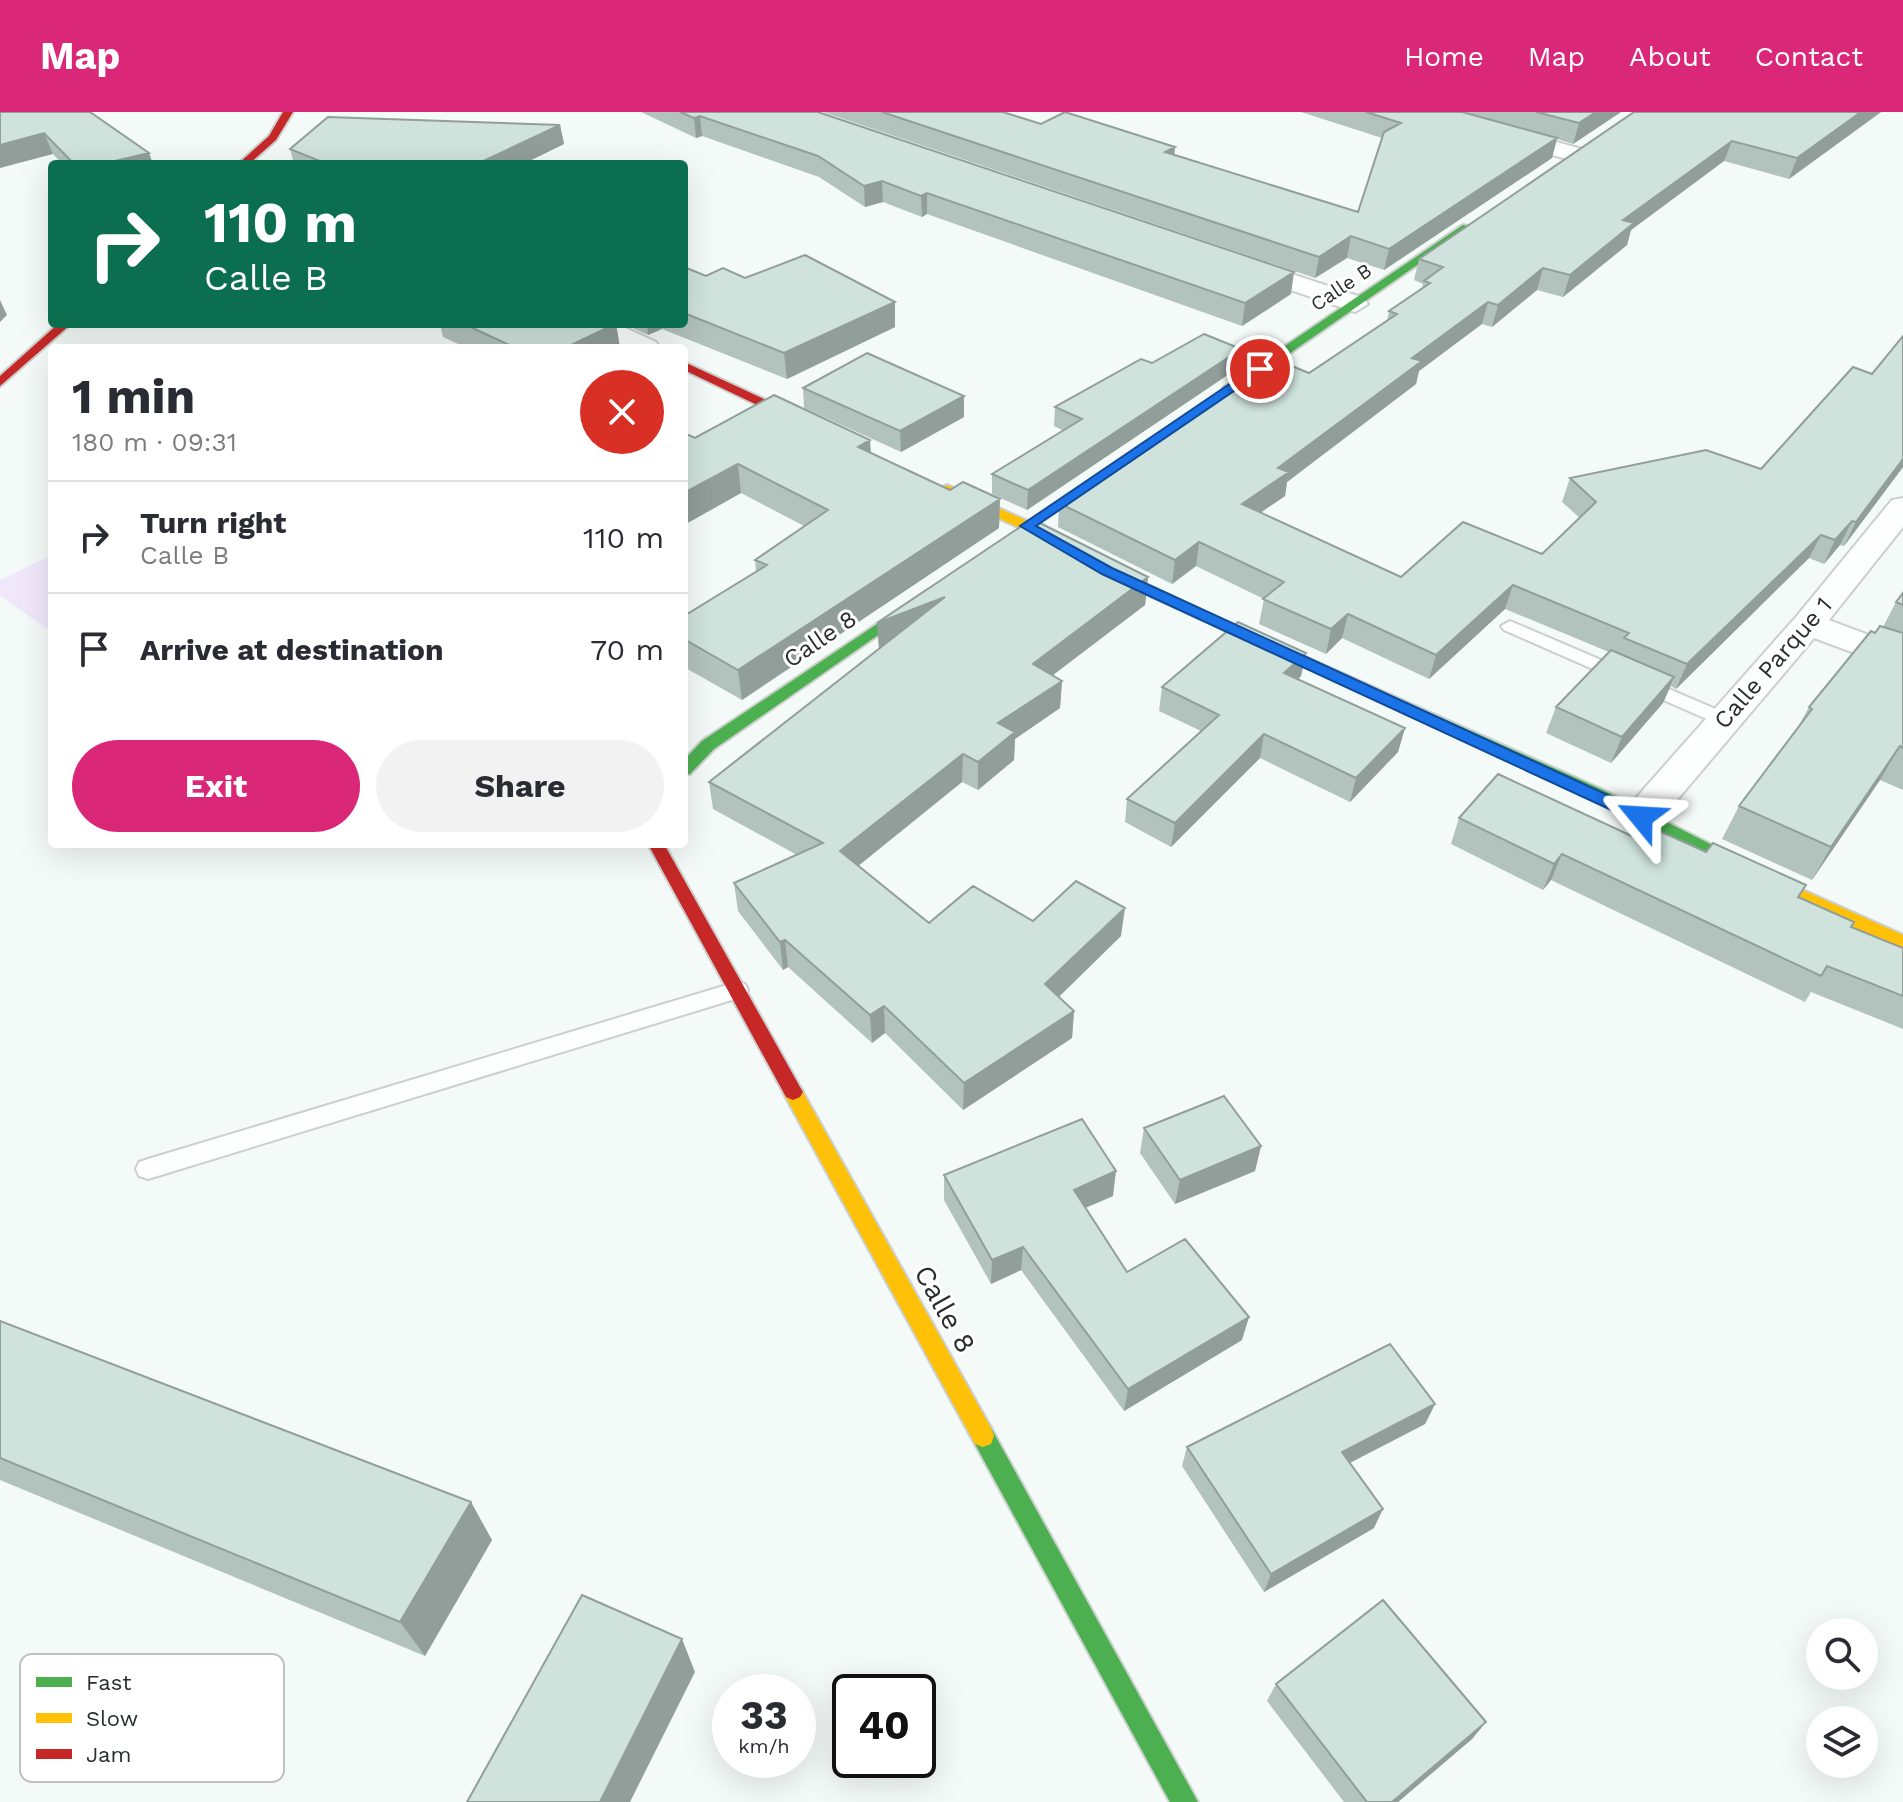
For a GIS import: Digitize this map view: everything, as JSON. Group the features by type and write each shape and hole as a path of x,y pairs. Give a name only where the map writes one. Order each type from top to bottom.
{"street":[{"path":"248,160 273,138 288,112"},
{"path":"1422,112 1580,150"},
{"path":"1548,172 1580,150"},
{"name":"Calle B","path":"1217,398 1484,216"},
{"path":"1222,259 1355,304"},
{"path":"0,382 61,328"},
{"path":"604,328 638,344"},
{"path":"688,368 827,433"},
{"path":"927,480 1027,526 1107,571 1641,817 1704,851 1903,943"},
{"name":"Calle Parque 1","path":"1641,817 1808,624 1903,507"},
{"name":"Calle 8","path":"688,766 708,745 938,588"},
{"path":"1808,624 1903,660"},
{"name":"Calle 8","path":"658,848 1185,1802"}],"lane":[{"path":"1510,626 1725,720"},
{"path":"148,1169 737,990"}],"shaded area":[{"path":"48,557 48,629 0,596 0,580"}],"building":[{"path":"0,112 90,112 149,153 119,160 70,160 44,133 0,145"},
{"path":"680,112 818,112 1294,272 1245,303 927,193 921,196 882,181 864,186 818,156"},
{"path":"882,112 1003,112 1041,124 1065,112 1175,147 1165,152 1358,212 1384,132 1401,123 1366,112 1462,112 1557,138 1389,249 1351,236 1319,257"},
{"path":"1536,112 1596,112 1579,123"},
{"path":"1634,112 1861,112 1797,158 1732,141 1623,220 1634,223 1570,275 1543,268 1498,305 1488,302 1412,358 1422,361 1278,468 1289,472 1242,504 1401,577 1463,522 1542,554 1596,502 1570,478 1706,450 1761,469 1853,367 1872,374 1903,336 1903,459 1856,522 1852,521 1835,540 1821,535 1687,664 1624,638 1629,633 1513,585 1436,655 1348,614 1331,629 1263,599 1284,582 1199,542 1175,560 1059,503 1272,358 1309,373 1397,314 1389,311 1430,283 1424,281 1443,267 1419,259"},
{"path":"328,117 560,125 486,160 317,160 290,149"},
{"path":"805,255 895,302 784,353 688,315 688,269 706,276 723,268 745,278"},
{"path":"473,328 607,328 573,344 507,344"},
{"path":"1204,334 1241,349 1028,490 992,474 1082,419 1055,407 1141,359 1152,363"},
{"path":"867,353 964,396 900,431 803,388"},
{"path":"774,395 870,440 858,447 950,490 963,482 1000,499 738,670 688,641 688,614 767,565 755,560 828,510 738,464 688,491 688,435 695,438"},
{"path":"1032,519 1148,577 1033,664 1062,681 998,723 1015,732 978,762 963,754 840,851 929,923 973,886 1033,921 1076,881 1125,908 1045,984 1074,1011 964,1083 884,1006 870,1015 785,940 780,942 734,883 823,843 709,782 945,597 877,623"},
{"path":"1903,593 1903,605 1896,602"},
{"path":"1238,622 1306,653 1284,673 1405,728 1356,778 1264,734 1175,823 1127,799 1219,715 1162,687"},
{"path":"1880,626 1903,633 1903,748 1900,746 1831,847 1739,806 1812,709 1809,707 1871,631 1875,633"},
{"path":"1611,650 1674,677 1622,737 1556,707"},
{"path":"1498,774 1636,838 1646,825 1706,852 1713,843 1806,885 1798,897 1854,922 1851,927 1903,948 1903,996 1827,966 1821,976 1562,854 1554,864 1459,818"},
{"path":"1224,1096 1261,1146 1180,1180 1144,1128"},
{"path":"1082,1119 1116,1171 1074,1190 1127,1272 1185,1239 1249,1317 1128,1389 1023,1247 992,1260 944,1175"},
{"path":"0,1321 471,1502 400,1622 0,1458"},
{"path":"1390,1344 1435,1404 1342,1452 1383,1509 1271,1574 1187,1447"},
{"path":"582,1595 682,1639 600,1802 467,1802"},
{"path":"1383,1600 1486,1722 1392,1802 1367,1802 1276,1684"}],"traffic: fast":[{"path":"1227,391 1467,227"},
{"path":"688,766 708,745 928,594"},
{"path":"1256,639 1595,793 1776,884"},
{"path":"983,1436 1185,1802"}],"traffic: slow":[{"path":"947,489 1027,526 1107,571 1256,639"},
{"path":"1776,884 1903,943"},
{"path":"793,1092 983,1436"}],"traffic: jam":[{"path":"248,160 273,138 288,112"},
{"path":"0,382 61,328"},
{"path":"688,368 816,428"},
{"path":"658,848 793,1092"}],"route":[{"path":"1260,369 1027,526 1107,571 1595,793 1641,817"}]}
